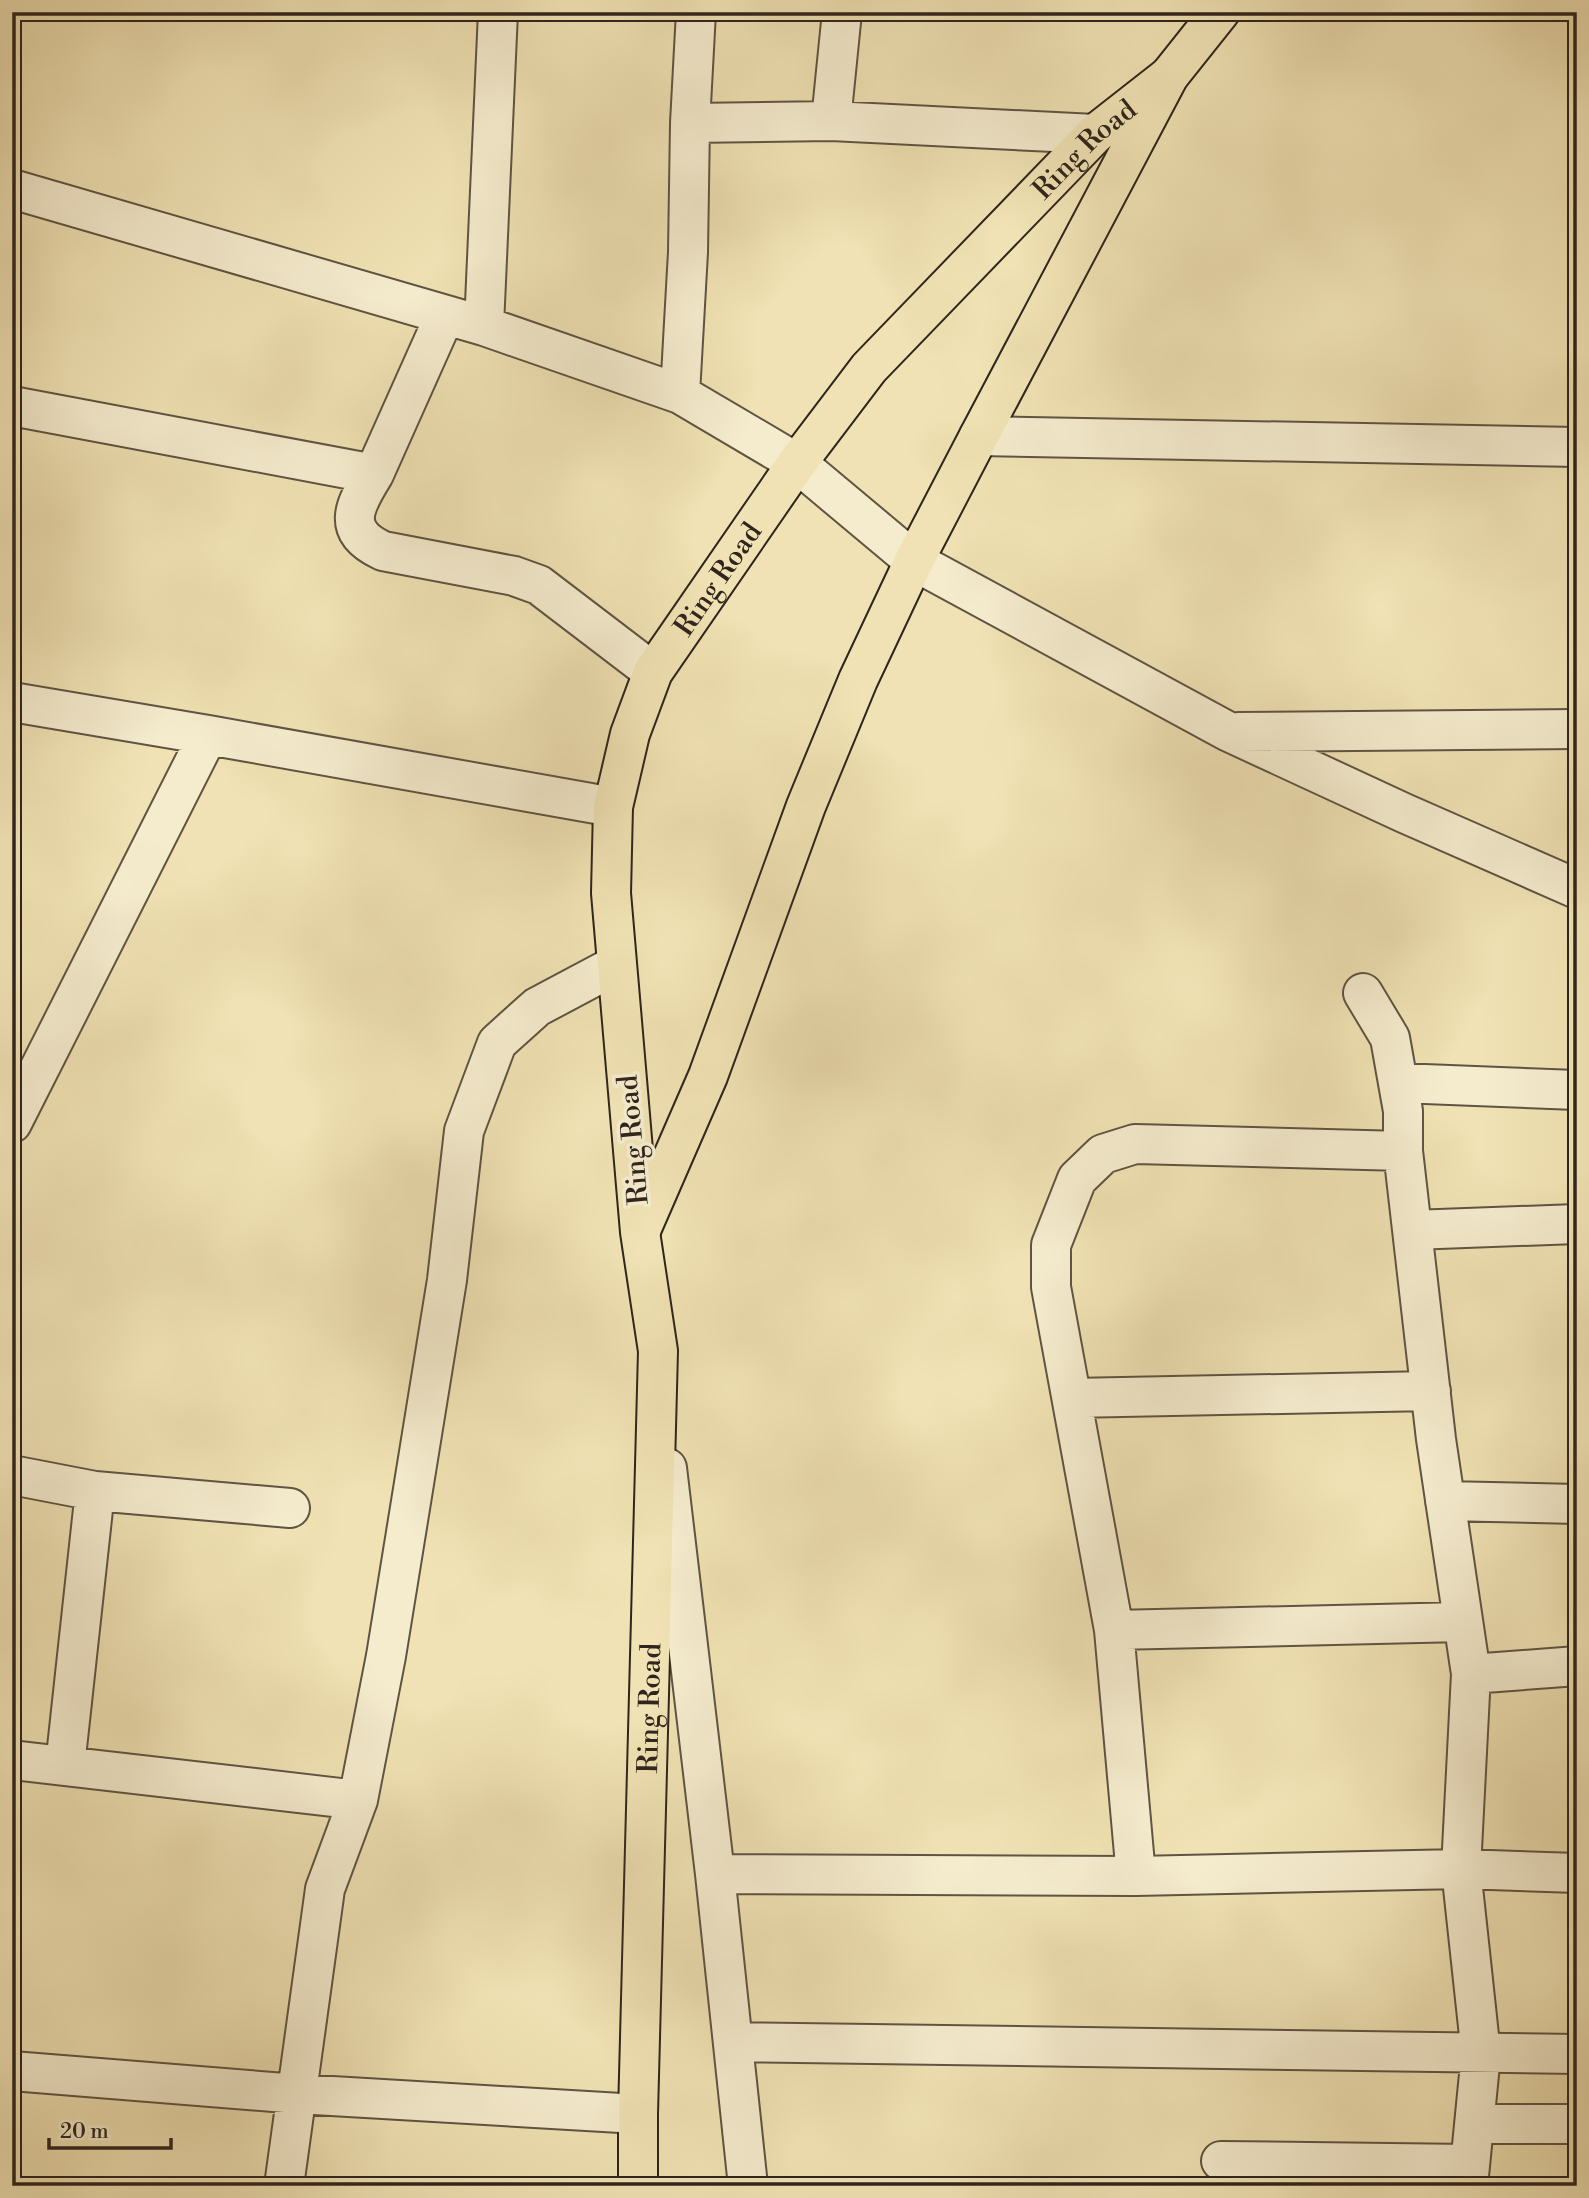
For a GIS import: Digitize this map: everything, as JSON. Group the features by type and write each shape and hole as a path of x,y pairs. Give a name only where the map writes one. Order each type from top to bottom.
{"main road":[{"name":"Ring Road","path":"640,1232 708,1076 806,806 858,680 914,562 1169,76 1220,12"},
{"name":"Ring Road","path":"638,2186 658,1351 640,1232 611,893 613,807 629,734 653,672 797,464 869,368 1095,134 1169,76"}],"street":[{"path":"484,326 498,12"},
{"path":"680,394 696,12"},
{"path":"831,121 842,12"},
{"path":"690,123 831,121 1095,134"},
{"path":"12,189 445,314 680,394 797,464 914,562 1229,732 1404,813 1577,888"},
{"path":"445,314 374,474 354,510 356,528 366,543 383,551 514,576 539,585 653,672"},
{"path":"12,406 374,474"},
{"path":"979,436 1577,447"},
{"path":"12,702 613,807"},
{"path":"1229,732 1577,729"},
{"path":"12,1123 208,735"},
{"path":"284,2186 325,1889 358,1800 386,1656 445,1293 464,1131 497,1043 537,1007 616,965"},
{"path":"1221,2161 1469,2175 1481,2054 1461,1870 1471,1674 1431,1391 1403,1151 1403,1111 1399,1083 1390,1038 1363,993"},
{"path":"1399,1083 1577,1090"},
{"path":"1136,1876 1114,1630 1051,1287 1051,1245 1077,1179 1104,1154 1135,1144 1403,1151"},
{"path":"1412,1230 1577,1224"},
{"path":"1072,1398 1431,1391"},
{"path":"658,1394 715,1874 748,2186"},
{"path":"12,1475 95,1491 290,1508"},
{"path":"65,1766 95,1491"},
{"path":"1445,1501 1577,1504"},
{"path":"1114,1630 1463,1622"},
{"path":"1471,1674 1577,1666"},
{"path":"12,1760 358,1800"},
{"path":"715,1874 1136,1876 1461,1870 1577,1873"},
{"path":"734,2042 1577,2054"},
{"path":"12,2071 298,2094 638,2114"},
{"path":"1474,2124 1577,2124"}]}
